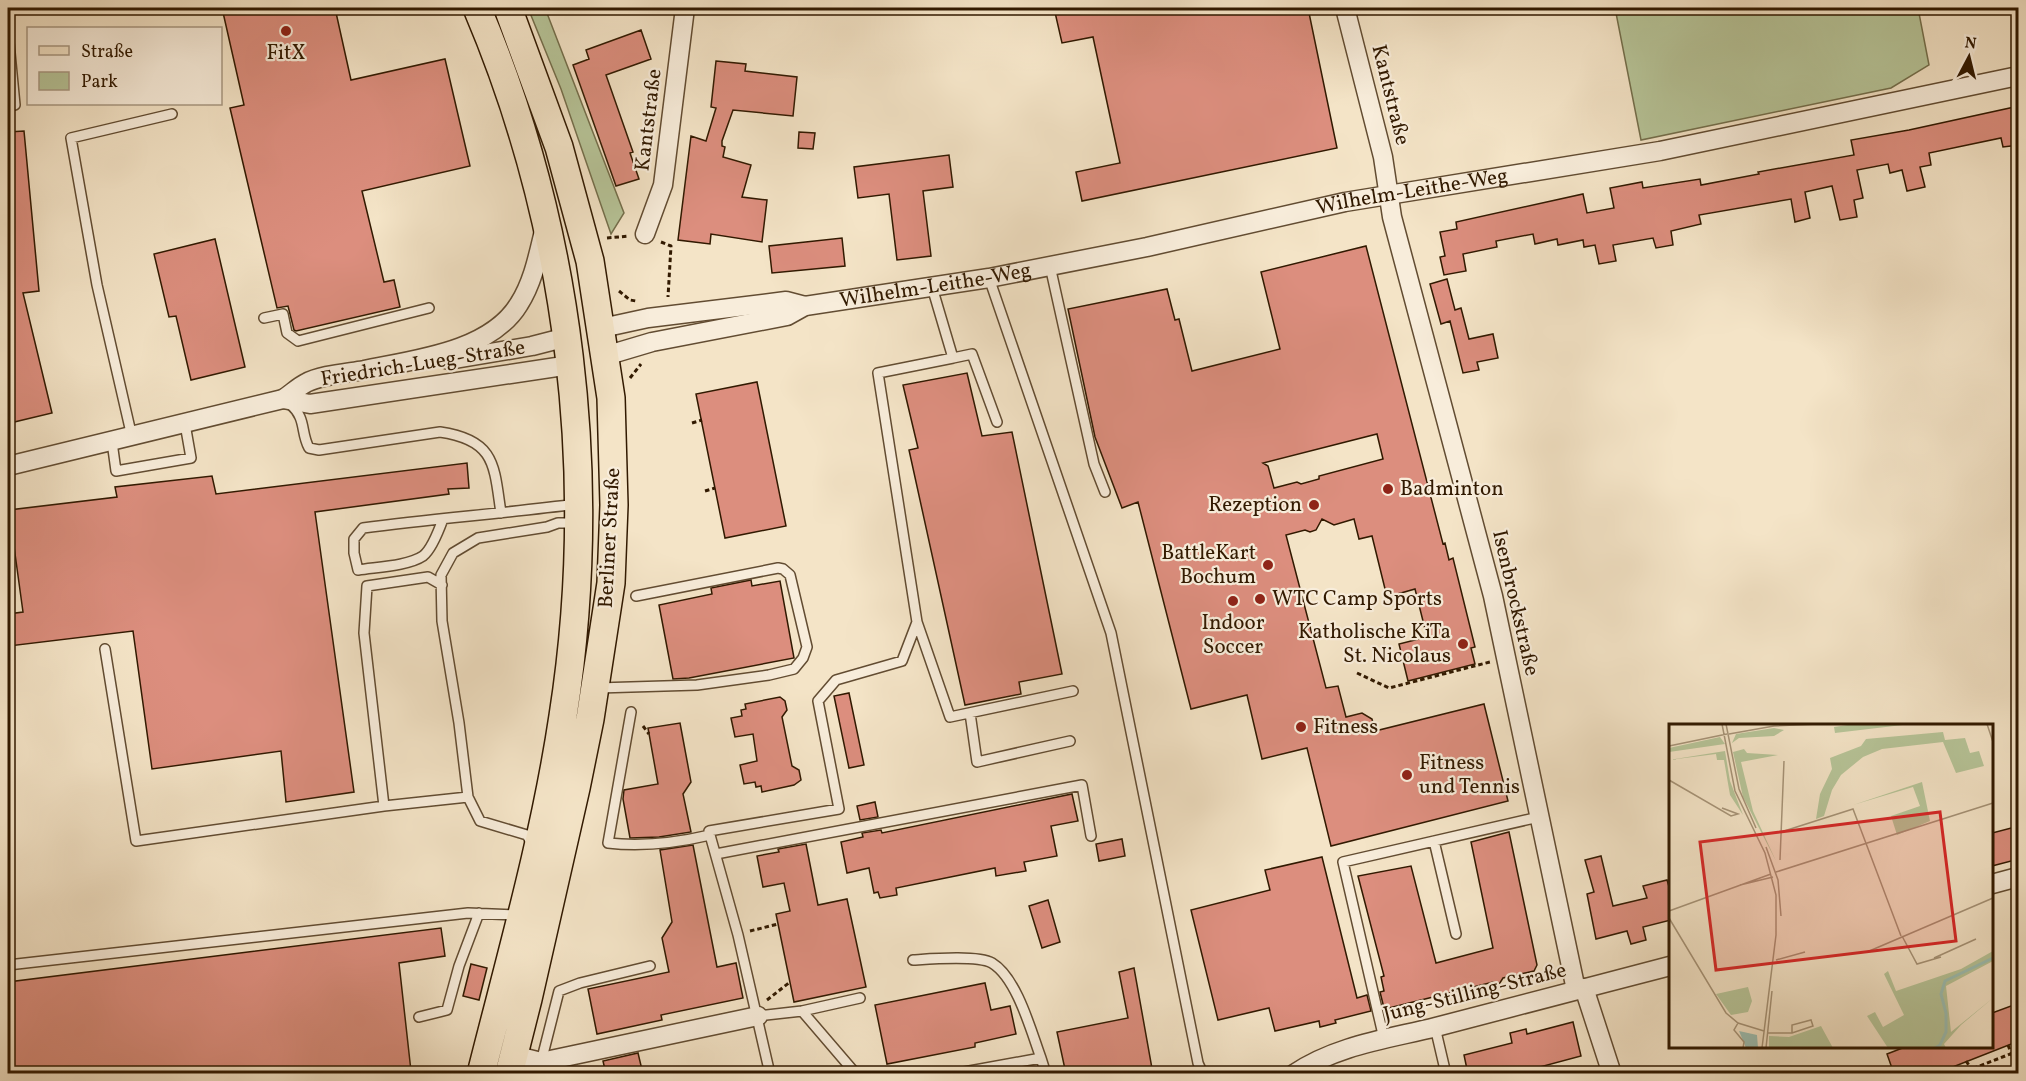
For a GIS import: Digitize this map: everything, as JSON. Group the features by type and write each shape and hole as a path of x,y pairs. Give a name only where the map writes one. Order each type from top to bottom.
{"main road":[{"name":"Berliner Straße","path":"477,8 513,101 531,162 553,253 570,365 578,513 576,581 564,716 537,854 481,1074"},
{"name":"Berliner Straße","path":"508,8 559,147 590,261 611,398 614,505 611,583 595,688 576,788 511,1064"},
{"name":"Wilhelm-Leithe-Weg","path":"567,337 602,328"},
{"name":"Wilhelm-Leithe-Weg","path":"570,365 605,356"}],"street":[{"name":"Kantstraße","path":"645,234 663,185 685,8"},
{"name":"Kantstraße","path":"1345,8 1383,157 1388,194"},
{"name":"Wilhelm-Leithe-Weg","path":"602,328 648,318 786,302 805,306 989,278 1050,267 1388,194 1660,151 2019,76"},
{"name":"Isenbrockstraße","path":"1388,194 1392,217 1493,596 1539,817 1580,989 1612,1074"},
{"name":"Friedrich-Lueg-Straße","path":"8,466 284,399 306,382 439,355 488,334 508,318 519,304 533,273 546,224"},
{"name":"Wilhelm-Leithe-Weg","path":"605,356 652,342 787,316 805,306"},
{"name":"Friedrich-Lueg-Straße","path":"439,355 449,360 532,346 567,337"},
{"name":"Friedrich-Lueg-Straße","path":"284,399 310,404 570,365"},
{"path":"1993,884 2019,878"},
{"name":"Jung-Stilling-Straße","path":"1294,1074 1310,1063 1349,1047 1669,967"},
{"path":"511,1064 540,1068 757,1012"}],"lane":[{"path":"8,32 15,105"},
{"path":"132,437 97,285 71,138 172,114"},
{"path":"1050,267 1094,464 1105,492"},
{"path":"989,278 1111,633 1198,1063 1203,1074"},
{"path":"932,287 953,358"},
{"path":"264,318 283,314 287,333 298,341 429,308"},
{"path":"997,422 972,354 878,373 917,622 950,717 1073,691"},
{"path":"284,399 297,411 303,422 305,441 309,448 319,450 440,432 473,442 490,458 495,469 501,513"},
{"path":"112,442 116,471 191,458 186,423"},
{"path":"443,519 425,555 412,561 358,570 354,539 363,528 443,519 501,513 578,513"},
{"path":"537,854 527,835 480,821 468,797 459,723 442,621 441,575 453,553 478,538 547,527 578,513"},
{"path":"595,688 697,685 769,675 794,669 803,658 807,647 790,575 783,569 778,568 636,596"},
{"path":"384,806 364,633 367,586 428,576 441,585"},
{"path":"631,712 608,843 632,846 665,844 708,831 839,809 818,701 836,680 902,661 917,622"},
{"path":"105,649 136,841 384,806 468,797"},
{"path":"970,713 977,762 1070,741"},
{"path":"716,854 1082,785 1091,836"},
{"path":"1384,1039 1343,862 1539,817"},
{"path":"708,831 738,935 770,1074"},
{"path":"1434,842 1456,934"},
{"path":"419,1017 447,1010 459,966 478,913"},
{"path":"8,965 456,914 522,915"},
{"path":"913,960 953,958 991,962 1008,978 1046,1074"},
{"path":"540,1068 560,991 580,983 650,966"},
{"path":"757,1012 802,1011 860,998"},
{"path":"802,1011 856,1074"},
{"path":"1435,1027 1446,1074"},
{"path":"953,1074 1041,1058"}],"path":[{"path":"607,238 645,234 671,246 668,300"},
{"path":"692,423 702,420"},
{"path":"705,491 715,488"},
{"path":"1357,673 1389,688 1506,658"},
{"path":"738,935 778,924"},
{"path":"757,1012 790,982"},
{"path":"2008,1045 2017,1068"},
{"path":"1959,1074 2019,1051"},
{"path":"1966,1061 1975,1074"}],"green space":[{"path":"528,8 545,8 624,213 611,234 561,89"},
{"path":"1615,8 1918,8 1929,65 1891,88 1641,140"}],"building":[{"path":"222,8 335,8 351,80 445,59 470,166 362,191 384,282 394,280 400,307 296,331 288,306 277,308 230,108 244,105"},
{"path":"1054,8 1308,8 1337,148 1082,201 1076,172 1120,163 1093,37 1062,43"},
{"path":"641,30 651,59 606,75 633,152 630,153 639,179 616,186 573,65 589,59 586,50"},
{"path":"716,61 746,64 745,71 797,77 793,116 733,110 722,141 722,146 725,147 723,157 751,165 742,197 767,200 762,242 711,234 710,244 678,240 691,136 706,141 716,108 711,107"},
{"path":"2019,106 2019,145 2003,147 2001,138 1929,153 1931,165 1920,167 1925,187 1907,191 1902,170 1890,173 1888,164 1857,170 1863,198 1854,200 1857,217 1840,220 1832,186 1805,192 1810,218 1795,222 1791,199 1699,215 1701,224 1671,231 1673,245 1656,248 1653,238 1613,245 1616,261 1599,264 1595,245 1584,247 1583,240 1558,245 1557,239 1535,244 1533,234 1496,241 1497,247 1463,254 1466,271 1444,275 1440,257 1445,256 1440,232 1457,229 1456,222 1583,194 1587,213 1614,208 1610,188 1642,182 1643,188 1700,179 1701,185 1854,155 1851,140"},
{"path":"24,131 39,291 23,293 52,413 10,423 8,413 8,132"},
{"path":"799,132 815,133 813,149 798,148"},
{"path":"949,155 953,187 923,191 931,256 897,260 889,194 858,198 854,167"},
{"path":"842,238 845,266 772,273 769,246"},
{"path":"215,239 245,367 191,380 176,316 169,317 154,254"},
{"path":"1366,246 1443,544 1445,543 1449,560 1453,558 1475,647 1471,648 1475,664 1408,681 1399,644 1427,637 1415,589 1387,597 1372,536 1359,539 1354,519 1334,525 1322,519 1316,530 1310,532 1305,530 1286,535 1326,688 1338,686 1346,717 1362,713 1372,719 1375,731 1484,704 1508,801 1331,846 1307,748 1262,759 1247,695 1191,709 1138,502 1122,508 1095,437 1068,309 1167,289 1175,320 1179,319 1192,371 1280,349 1261,272","holes":["1377,434 1383,459 1319,476 1319,479 1301,484 1297,482 1274,488 1268,466 1263,463"]},
{"path":"1447,279 1455,310 1461,308 1469,339 1493,334 1498,358 1477,362 1479,370 1463,373 1450,321 1441,324 1430,284"},
{"path":"967,373 982,436 1012,432 1062,674 1019,682 1021,694 965,705 909,450 918,448 903,385"},
{"path":"757,382 786,526 725,538 696,394"},
{"path":"467,463 469,488 448,489 449,494 315,512 354,792 286,802 281,751 152,769 133,631 9,646 8,614 23,612 9,510 117,497 115,487 212,476 216,494"},
{"path":"751,580 752,586 780,581 794,658 673,679 659,605 712,594 711,588"},
{"path":"849,693 864,765 849,768 834,696"},
{"path":"780,697 785,701 787,710 782,717 792,766 799,770 801,780 794,785 762,792 761,786 756,787 755,782 744,784 740,765 757,761 753,734 735,737 731,718 742,716 741,710 746,709 745,704"},
{"path":"680,723 691,782 683,794 691,832 659,837 630,838 623,799 624,790 658,784 648,728"},
{"path":"1072,794 1078,821 1051,826 1057,856 1024,862 1026,871 996,876 995,868 896,888 897,895 880,898 878,892 874,893 869,868 847,873 841,842 863,837 862,833 881,830 882,833"},
{"path":"875,802 878,817 860,820 857,806"},
{"path":"2019,826 2019,859 1993,866 1993,833"},
{"path":"1509,832 1537,965 1534,971 1503,978 1498,986 1493,982 1384,1008 1380,992 1384,991 1381,977 1384,976 1358,876 1411,866 1436,963 1493,948 1471,842"},
{"path":"1122,839 1125,856 1099,861 1096,844"},
{"path":"806,844 818,905 847,899 866,987 794,1002 776,914 790,911 784,883 763,887 757,856 779,852 778,849"},
{"path":"693,845 717,967 736,963 743,998 661,1015 662,1020 597,1034 588,989 669,972 662,938 672,922 660,850"},
{"path":"1601,856 1613,906 1647,898 1643,886 1667,880 1669,920 1643,927 1646,940 1631,944 1627,931 1596,939 1587,894 1594,892 1585,860"},
{"path":"1322,857 1357,998 1367,995 1371,1011 1335,1020 1336,1023 1320,1027 1319,1021 1275,1031 1269,1008 1218,1020 1191,910 1270,890 1265,870"},
{"path":"1048,900 1060,942 1042,948 1029,906"},
{"path":"441,928 445,956 399,963 411,1071 387,1074 8,1074 8,982"},
{"path":"471,964 487,968 479,1000 463,996"},
{"path":"1134,968 1153,1074 1066,1074 1057,1032 1128,1018 1119,972"},
{"path":"985,983 991,1010 1010,1006 1016,1034 975,1043 975,1047 887,1064 875,1005"},
{"path":"2019,1003 2019,1041 1935,1074 1894,1074 1887,1054 1902,1048 1993,1048 1993,1013"},
{"path":"1573,1022 1581,1056 1514,1074 1468,1074 1464,1055 1512,1043 1510,1033 1526,1029 1527,1034"},
{"path":"638,1053 643,1074 606,1074 603,1061"}],"place":[{"name":"FitX","path":"286,31"},
{"name":"Badminton","path":"1388,489"},
{"name":"Rezeption","path":"1314,505"},
{"name":"BattleKart Bochum","path":"1268,565"},
{"name":"WTC Camp Sports","path":"1260,599"},
{"name":"Indoor Soccer","path":"1233,601"},
{"name":"Katholische KiTa St. Nicolaus","path":"1463,644"},
{"name":"Fitness","path":"1301,727"},
{"name":"Fitness und Tennis","path":"1407,775"}]}
